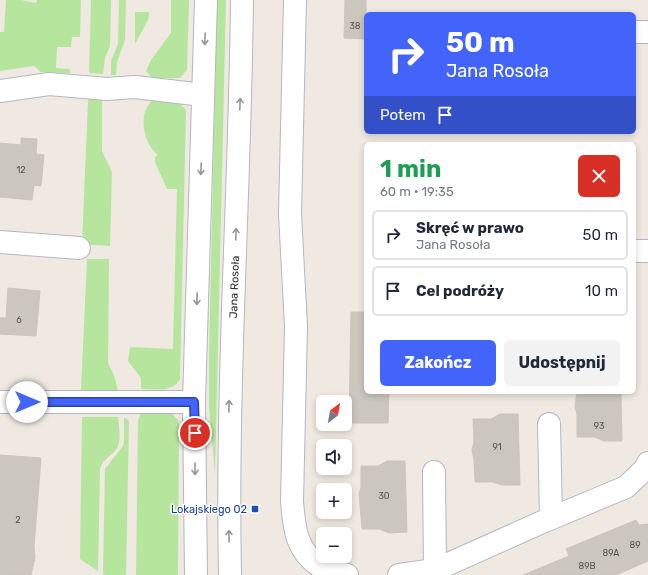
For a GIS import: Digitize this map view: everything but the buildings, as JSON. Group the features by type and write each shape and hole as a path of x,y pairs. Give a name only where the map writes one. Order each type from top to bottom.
{"street":[{"path":"196,575 194,402 206,0"},
{"name":"Jana Rosoła","path":"230,575 229,403 241,97 242,0"},
{"path":"295,0 290,214 296,326 292,501 294,530 304,552 311,560 324,568 347,575"},
{"path":"636,32 648,32"},
{"path":"0,91 49,84 107,89 135,87 203,95"},
{"path":"0,242 79,248"},
{"path":"636,251 648,251"},
{"path":"0,402 194,402"},
{"path":"549,424 551,518"},
{"path":"399,575 436,570 551,518 626,487 645,469 648,463"},
{"path":"434,472 436,570"}],"green space":[{"path":"6,0 21,0 36,3 37,0 81,0 80,37 72,37 71,47 57,47 56,68 70,69 70,73 41,72 34,66 0,71 0,32 4,32"},
{"path":"91,0 111,0 110,46 105,58 103,74 89,73"},
{"path":"119,0 126,0 125,40 117,62 116,75 111,75 111,61 118,44"},
{"path":"171,0 189,0 187,70 180,78 153,78 146,71 151,60 171,33"},
{"path":"217,0 226,0 215,475 209,406 209,355"},
{"path":"135,12 149,12 149,18 135,44"},
{"path":"92,93 102,94 102,151 112,172 110,246 82,244 88,101"},
{"path":"153,100 178,101 186,110 180,379 173,386 158,390 141,389 141,378 128,361 130,347 173,349 177,189 167,189 155,162 155,157 158,155 153,150 146,136 144,128 145,112"},
{"path":"87,259 109,259 108,363 114,375 118,391 81,390"},
{"path":"141,413 171,413 178,420 178,575 136,575 138,420"},
{"path":"82,417 118,417 119,424 120,435 118,446 104,461 100,469 98,571 80,559"},
{"path":"124,417 129,421 126,575 105,575 103,574 105,469 123,446"}],"place":[{"name":"Lokajskiego 02","path":"255,509"}],"route":[{"path":"27,402 194,402 195,433"}]}
